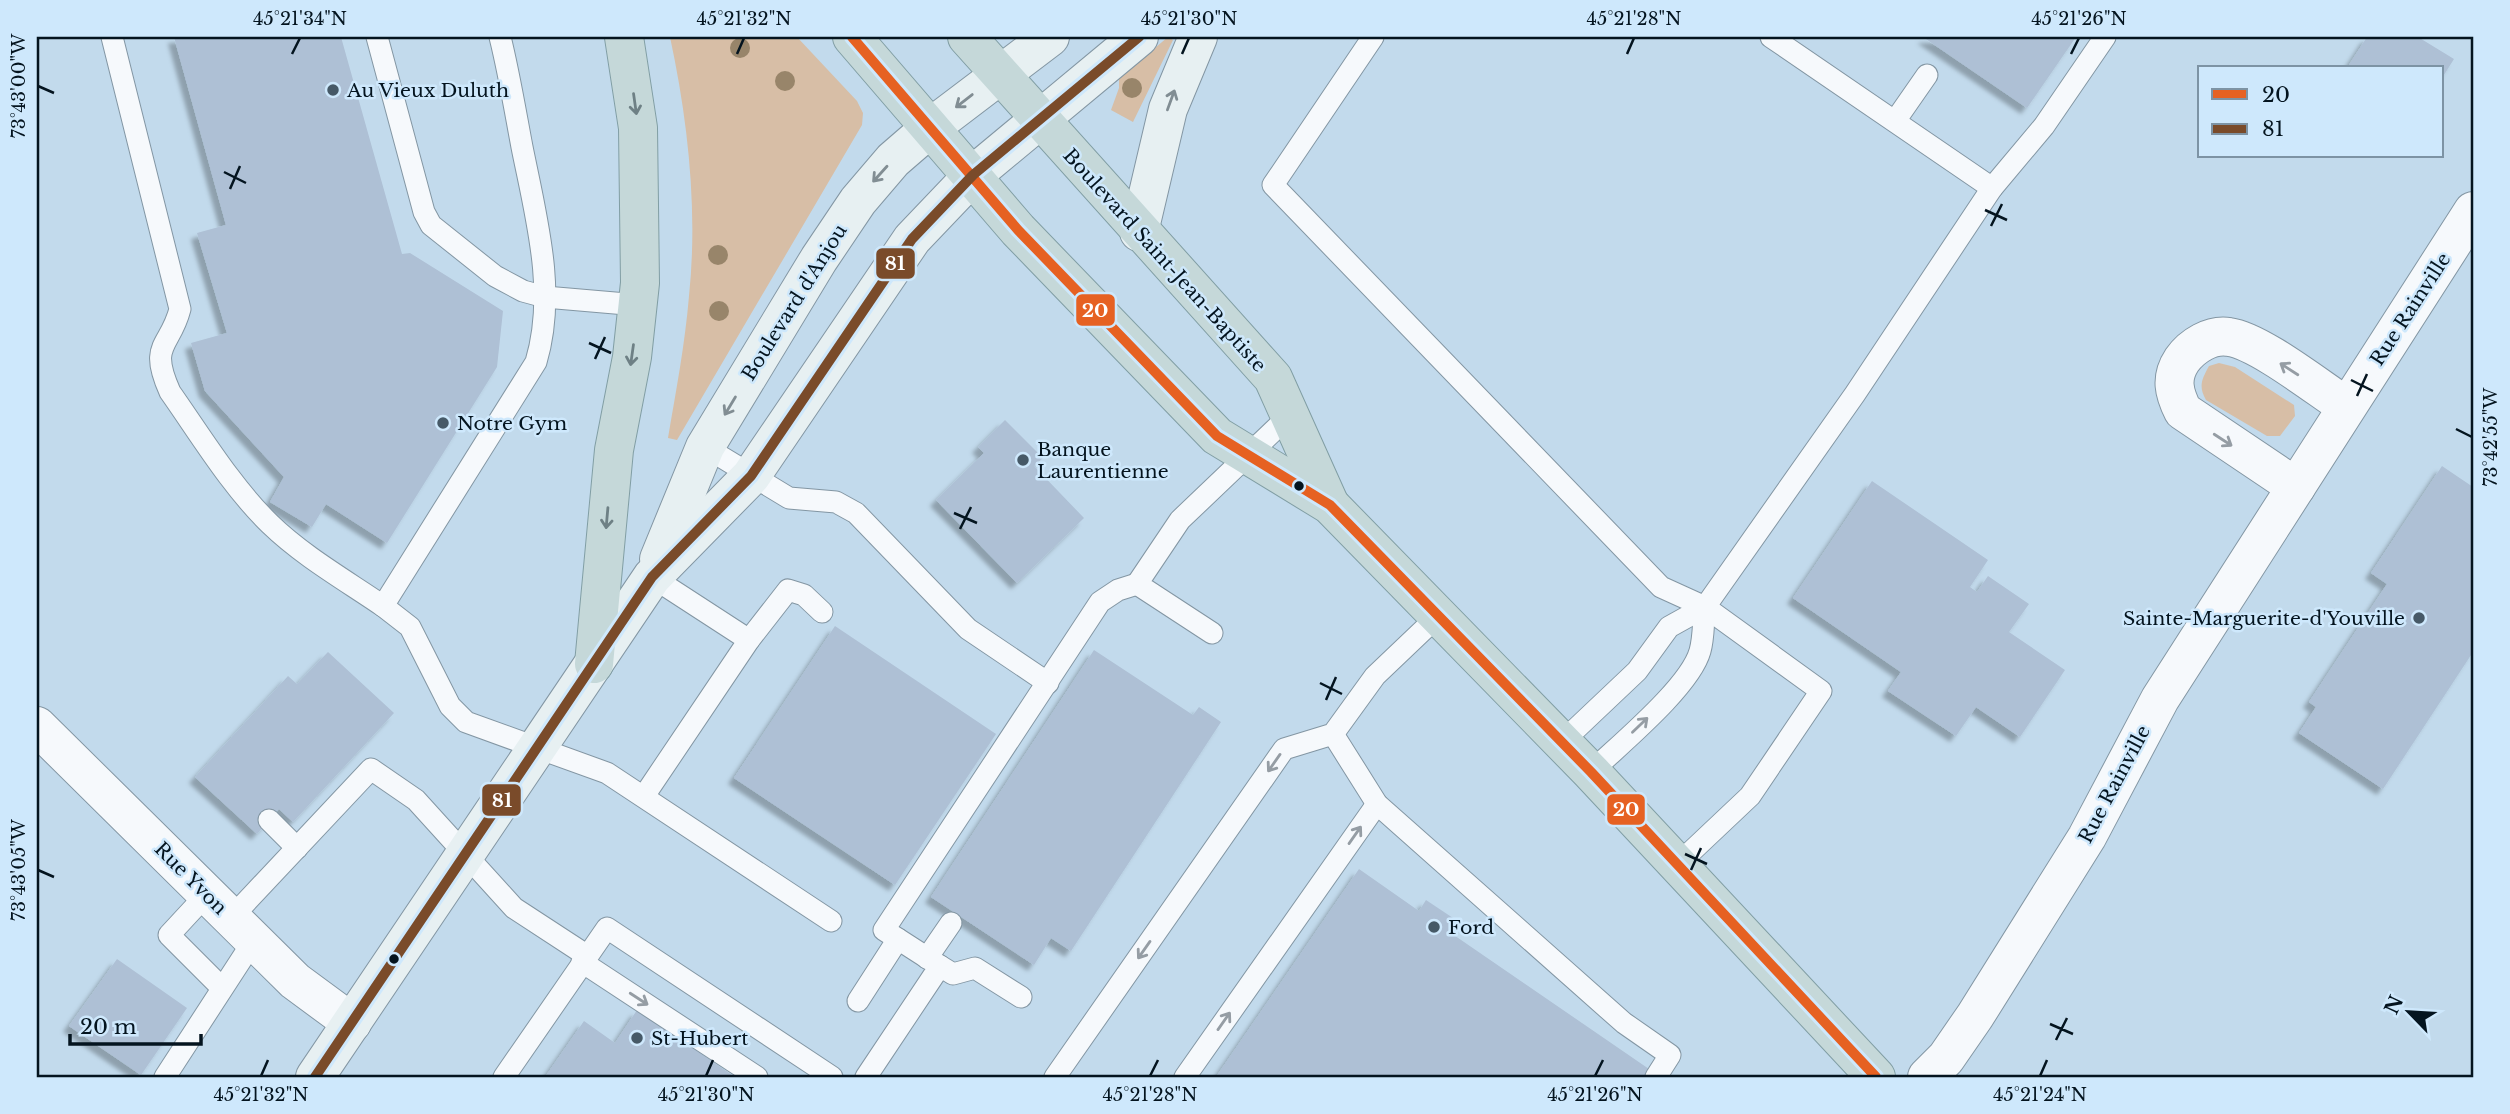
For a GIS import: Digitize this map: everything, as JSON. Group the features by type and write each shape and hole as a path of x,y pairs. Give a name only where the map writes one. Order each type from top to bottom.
{"highway":[{"path":"594,664 614,450 632,357 642,244 638,128 624,37"},
{"name":"Boulevard Saint-Jean-Baptiste","path":"852,37 1018,230 1217,436 1330,505 1591,772 1876,1077"},
{"name":"Boulevard Saint-Jean-Baptiste","path":"967,37 1139,232 1273,378 1330,505"}],"street":[{"name":"Boulevard d'Anjou","path":"652,577 705,447 841,225 893,160 998,74 1050,37"},
{"name":"Boulevard d'Anjou","path":"315,1077 652,577 751,476 912,239 973,175 1038,118 1139,37"},
{"path":"1139,232 1168,109 1198,37"},
{"name":"Rue Rainville","path":"1927,1077 1962,1037 2087,837 2160,699 2346,406 2460,258 2473,211"},
{"path":"2295,487 2183,411 2176,397 2174,381 2179,366 2197,344 2227,336 2258,349 2346,406"},
{"name":"Rue Yvon","path":"37,726 295,981 352,1023"}],"lane":[{"path":"112,37 180,309 177,320 164,341 160,356 162,374 170,392 246,499 303,552 410,627 450,706 466,722 607,773 831,921"},
{"path":"377,37 421,203 431,225 495,276 523,291 545,297 638,305"},
{"path":"383,606 536,362 545,332 545,297 538,223 500,37"},
{"path":"1373,37 1273,185 1661,587 1705,607 1821,691 1750,796 1678,864"},
{"path":"1771,37 1992,188"},
{"path":"1562,742 1637,671 1669,627 1705,607 1855,394 1992,188 2044,126 2105,37"},
{"path":"1895,121 1927,75"},
{"path":"1021,997 975,968 953,974 884,930 1100,602 1118,590 1137,584 1180,520 1289,416"},
{"path":"705,447 789,498 836,502 856,513 968,629 1048,682"},
{"path":"652,577 749,640"},
{"path":"1137,584 1212,634"},
{"path":"644,796 749,640 788,590 804,595 822,612"},
{"path":"1591,772 1665,701 1681,681 1700,653 1705,607"},
{"path":"1055,1077 1284,749 1333,734 1375,677 1438,616"},
{"path":"1333,734 1377,804 1624,1023 1670,1055 1656,1077"},
{"path":"222,988 169,935 231,918 297,848 364,761 416,800 514,908 757,1077"},
{"path":"1185,1077 1377,804"},
{"path":"268,820 297,848"},
{"path":"165,1077 222,988 231,918"},
{"path":"866,1077 933,962 951,923"},
{"path":"504,1077 607,928 832,1077"},
{"path":"858,1001 898,939"}],"shaded area":[{"path":"670,37 797,37 857,101 863,113 862,125 677,440 668,438 680,367 692,264 692,198 682,101"},
{"path":"1168,37 1173,40 1133,122 1111,110 1119,88 1119,78"},
{"path":"2219,363 2235,367 2294,405 2295,416 2280,436 2267,436 2206,400 2202,391 2203,379 2209,366"}],"building":[{"path":"174,37 341,37 402,254 410,253 503,311 497,367 387,543 326,504 312,527 270,502 284,477 205,391 191,343 227,333 197,233 226,225"},
{"path":"1923,37 2076,37 2027,108"},
{"path":"2367,37 2418,37 2454,59 2444,75 2444,66 2348,66"},
{"path":"1005,420 1043,458 1034,466 1084,518 1017,583 936,500 984,453 978,447"},
{"name":"Sainte-Marguerite-d'Youville","path":"2442,466 2473,487 2473,652 2383,789 2299,733 2316,707 2309,702 2387,584 2371,573"},
{"path":"1872,481 1988,560 1970,587 1977,592 1988,576 2029,604 2009,632 2065,670 2020,737 1976,707 1956,736 1888,691 1901,672 1793,598"},
{"path":"835,626 996,734 895,885 734,778"},
{"path":"1094,650 1193,715 1199,707 1221,722 1071,951 1051,938 1034,965 931,897"},
{"path":"328,652 394,713 293,822 279,809 257,834 195,777 288,676 297,684"},
{"path":"1359,869 1419,911 1426,900 1456,920 1448,931 1649,1069 1644,1077 1216,1077"},
{"path":"117,959 187,1008 141,1075 69,1026"},
{"path":"637,1010 735,1077 545,1077 584,1021 615,1043"}],"transit line":[{"name":"20","path":"852,37 1018,230 1217,436 1330,505 1591,772 1876,1077"},
{"name":"81","path":"315,1077 652,577 751,476 912,239 973,175 1139,37"}],"place":[{"name":"Au Vieux Duluth","path":"333,90"},
{"name":"Notre Gym","path":"443,423"},
{"name":"Banque Laurentienne","path":"1023,460"},
{"name":"Sainte-Marguerite-d'Youville","path":"2419,618"},
{"name":"Ford","path":"1434,927"},
{"name":"St-Hubert","path":"637,1038"}]}
